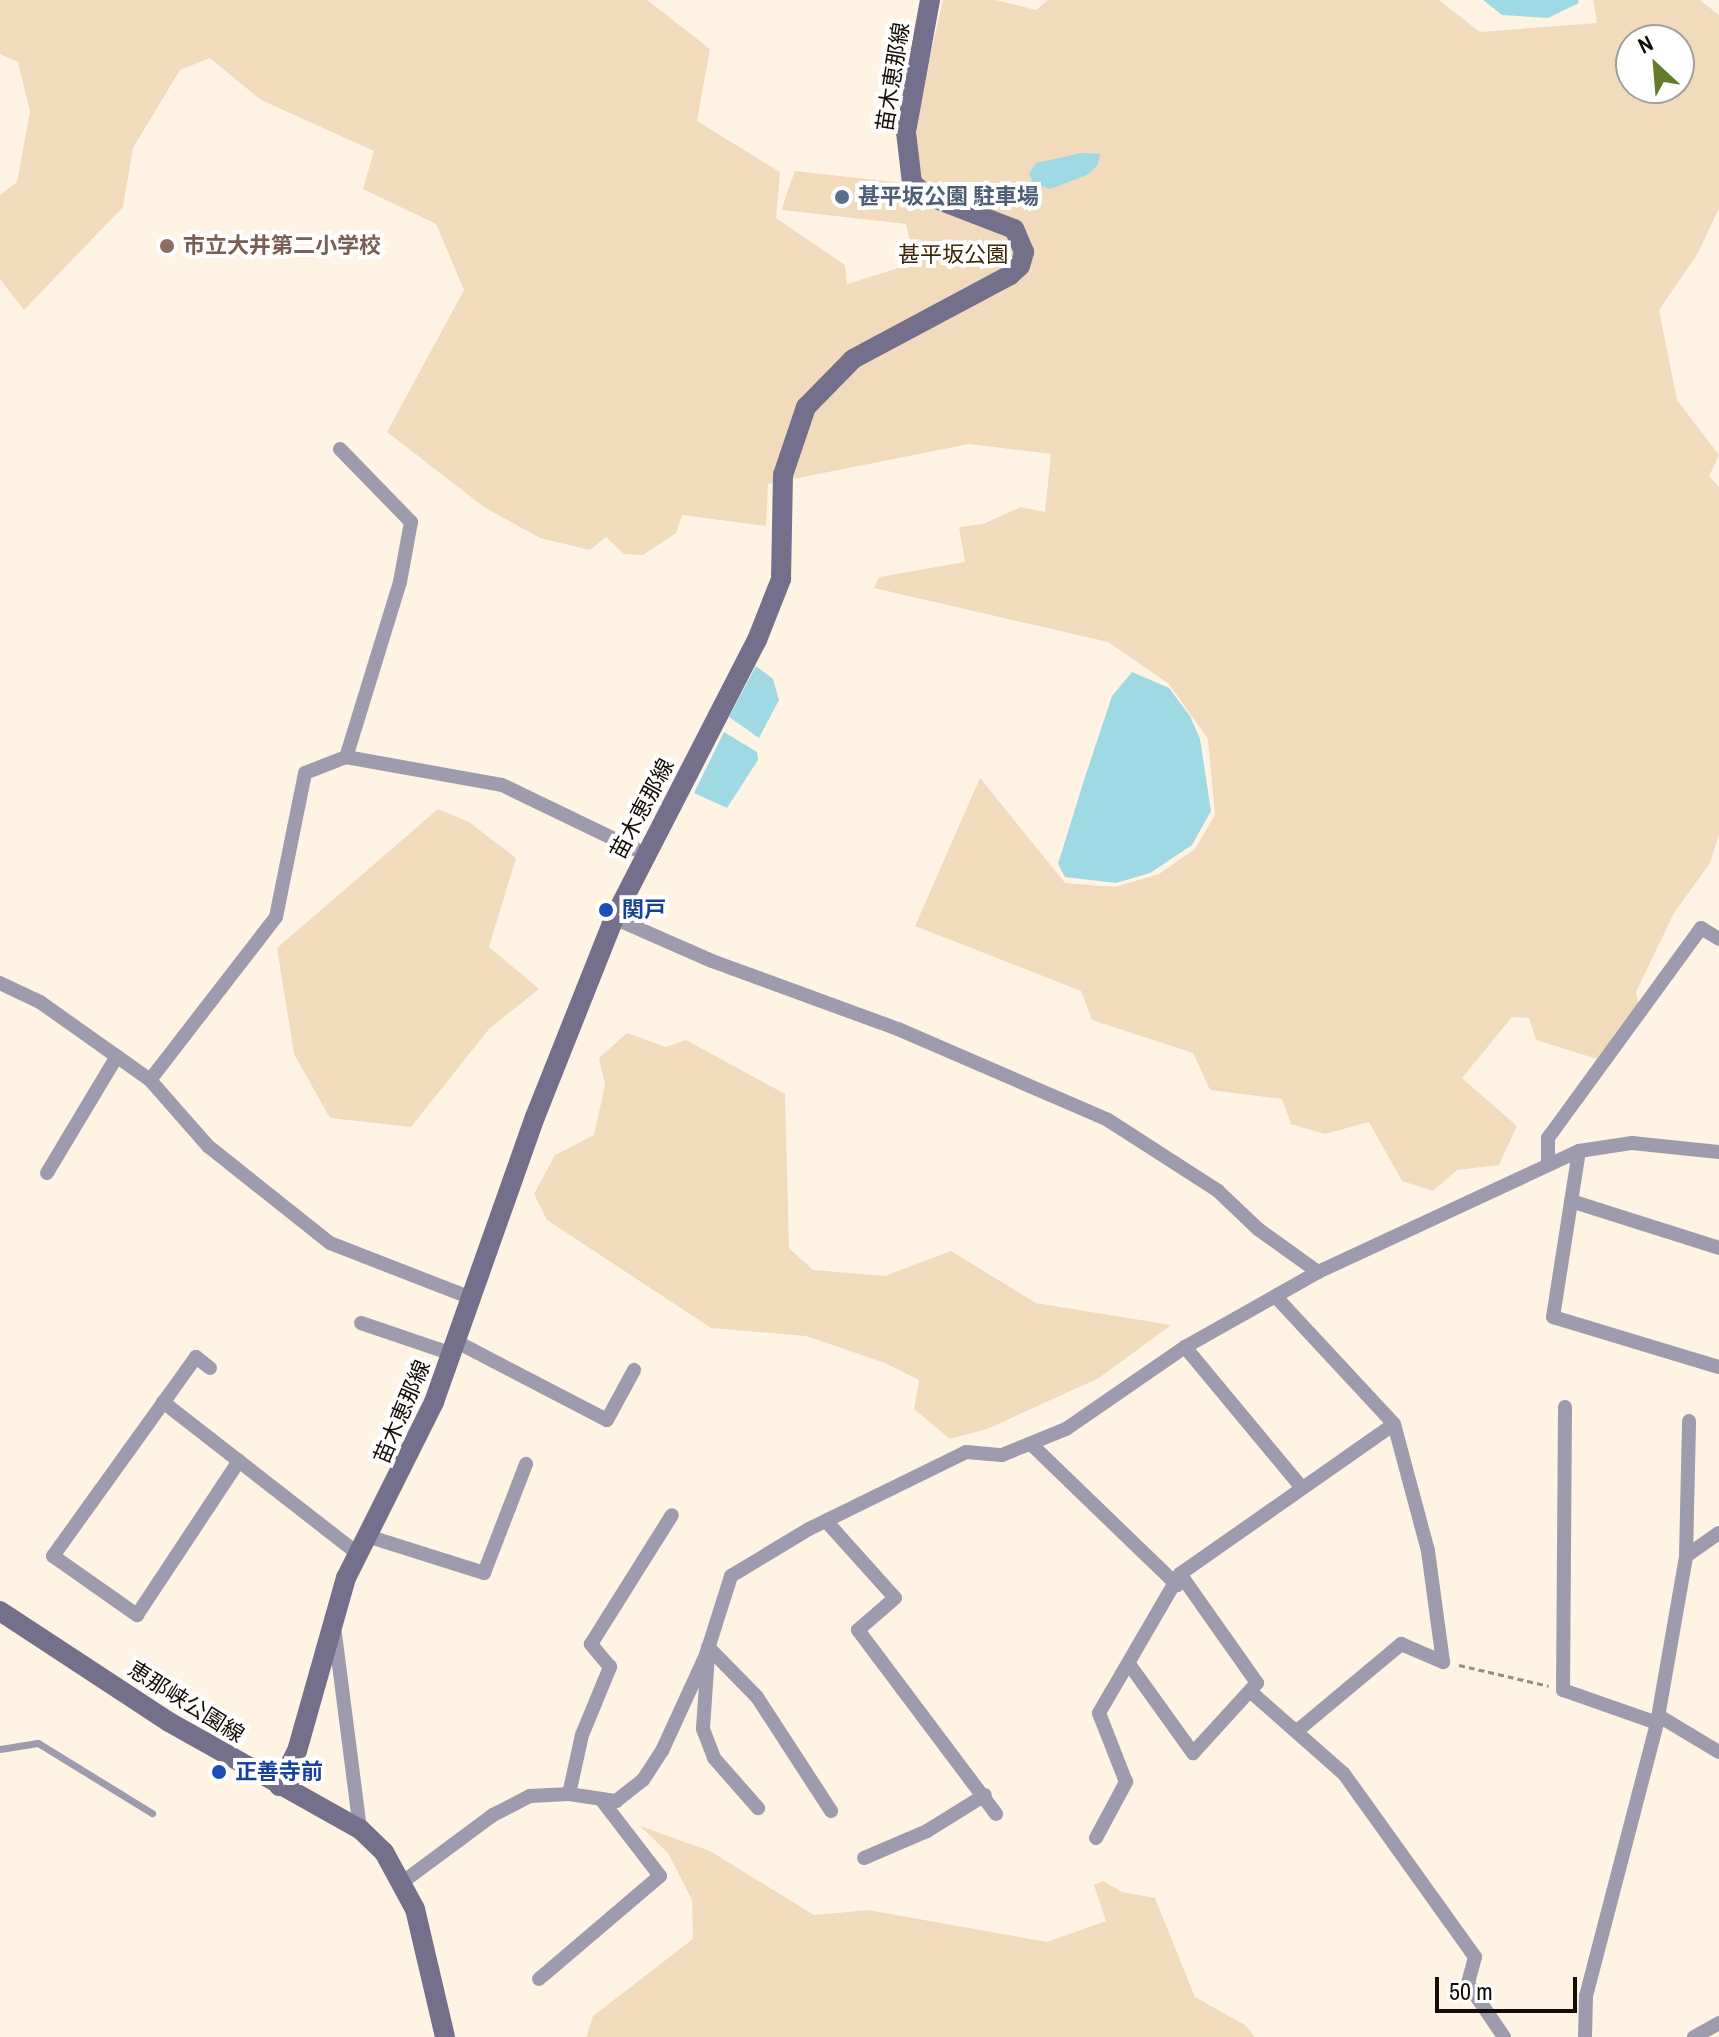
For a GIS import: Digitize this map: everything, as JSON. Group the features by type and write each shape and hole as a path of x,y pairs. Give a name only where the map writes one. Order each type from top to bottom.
{"main road":[{"name":"苗木恵那線","path":"279,1786 297,1751 362,1544 401,1477 455,1348 614,918 643,853 757,640 781,579 783,475 788,448 806,407 853,359 1020,266 1024,252 1014,229 926,195 912,183 906,132 930,0"},
{"name":"恵那峡公園線","path":"0,1611 169,1722 360,1829 404,1881 423,1935 445,2037"}],"street":[{"path":"340,449 411,522 400,582 346,757"},
{"path":"150,1080 276,917 305,773 346,757 502,785 643,853"},
{"path":"614,918 712,961 898,1029 1108,1120 1218,1191 1258,1229 1318,1272"},
{"path":"1548,1165 1548,1138 1701,928 1719,939"},
{"path":"0,983 40,1002 150,1080 208,1146 330,1243 471,1298"},
{"path":"47,1173 117,1056"},
{"path":"404,1881 493,1815 530,1796 569,1794 603,1802 616,1801 643,1780 662,1751 708,1647 731,1576 826,1521 966,1452 1002,1455 1066,1429 1185,1347 1318,1272 1579,1151 1632,1143 1719,1152"},
{"path":"1579,1151 1553,1317 1719,1367"},
{"path":"1571,1201 1719,1248"},
{"path":"1276,1297 1394,1424 1428,1551 1443,1662"},
{"path":"361,1323 455,1348 607,1420 634,1370"},
{"path":"1185,1347 1302,1488"},
{"path":"210,1368 196,1357 53,1556 137,1615 239,1461"},
{"path":"163,1402 239,1461 362,1544 484,1573 526,1464"},
{"path":"1565,1407 1563,1690 1658,1720 1719,1752"},
{"path":"1585,2037 1586,1996 1658,1720 1686,1556 1689,1421"},
{"path":"1096,1838 1126,1782 1099,1713 1179,1579 1394,1424"},
{"path":"1032,1445 1179,1579 1257,1683 1193,1753 1129,1664"},
{"path":"569,1794 582,1735 610,1667 591,1644 672,1515"},
{"path":"826,1521 895,1598 858,1630 985,1795 996,1814"},
{"path":"1686,1556 1719,1533"},
{"path":"334,1626 360,1829"},
{"path":"1297,1731 1401,1644 1443,1662"},
{"path":"708,1647 703,1729 714,1758 758,1808"},
{"path":"708,1647 757,1697 831,1811"},
{"path":"1251,1692 1344,1774 1475,1957 1468,1984 1504,2037"},
{"path":"864,1858 927,1831 985,1795"},
{"path":"539,1979 660,1876 603,1802"},
{"path":"1694,2037 1719,2023"}],"lane":[{"path":"0,1749 38,1743 152,1813"}],"path":[{"path":"1443,1662 1563,1690"}],"green space":[{"name":"甚平坂公園","path":"0,0 647,0 710,49 697,121 780,172 776,218 845,265 847,284 915,263 906,224 782,210 786,195 795,171 903,183 918,160 916,117 943,0 996,0 1036,10 1048,0 1439,0 1480,32 1597,23 1593,0 1700,0 1719,15 1719,208 1698,253 1659,310 1677,400 1719,455 1709,476 1719,487 1719,835 1710,863 1674,913 1636,992 1639,1005 1597,1059 1536,1040 1529,1018 1512,1017 1462,1078 1517,1126 1499,1165 1457,1170 1433,1191 1402,1181 1369,1122 1325,1134 1291,1124 1282,1099 1210,1090 1193,1053 1092,1020 1081,991 915,926 980,778 1065,883 1115,887 1159,874 1195,849 1215,815 1208,739 1169,684 1108,642 874,588 879,577 965,562 959,527 983,524 1021,507 1045,512 1051,454 969,444 768,484 766,526 682,515 676,533 643,555 624,554 606,537 590,550 540,538 484,507 387,432 464,290 436,224 363,189 374,151 261,100 210,58 180,70 133,148 123,207 24,310 0,279 0,195 17,182 30,112 18,62 0,54"},
{"path":"438,809 469,822 516,858 489,947 539,989 489,1029 411,1127 330,1118 294,1054 277,948"},
{"path":"627,1033 666,1047 686,1040 785,1094 789,1248 813,1270 885,1276 951,1251 1036,1303 1171,1325 1099,1378 987,1429 950,1439 914,1409 919,1380 885,1363 806,1336 711,1328 547,1220 534,1194 555,1155 594,1135 605,1085 599,1058"},
{"path":"640,1826 710,1851 814,1915 868,1910 1047,1942 1106,1921 1094,1885 1103,1881 1122,1892 1155,1898 1195,1997 1245,2025 1255,2037 586,2037 593,2016 693,1939 692,1900 668,1853"}],"water":[{"path":"1483,0 1578,0 1579,3 1548,18 1502,15"},
{"path":"1081,153 1100,154 1098,165 1087,175 1050,189 1034,184 1029,174 1036,163"},
{"path":"756,666 773,679 779,700 759,738 729,717"},
{"path":"1132,672 1169,688 1190,716 1200,739 1211,811 1192,845 1150,873 1116,883 1065,877 1058,864 1084,780 1112,696"},
{"path":"724,732 757,752 758,760 727,808 694,793"}],"place":[{"name":"甚平坂公園 駐車場","path":"842,197"},
{"name":"市立大井第二小学校","path":"167,246"},
{"name":"関戸","path":"606,910"},
{"name":"正善寺前","path":"219,1772"}]}
